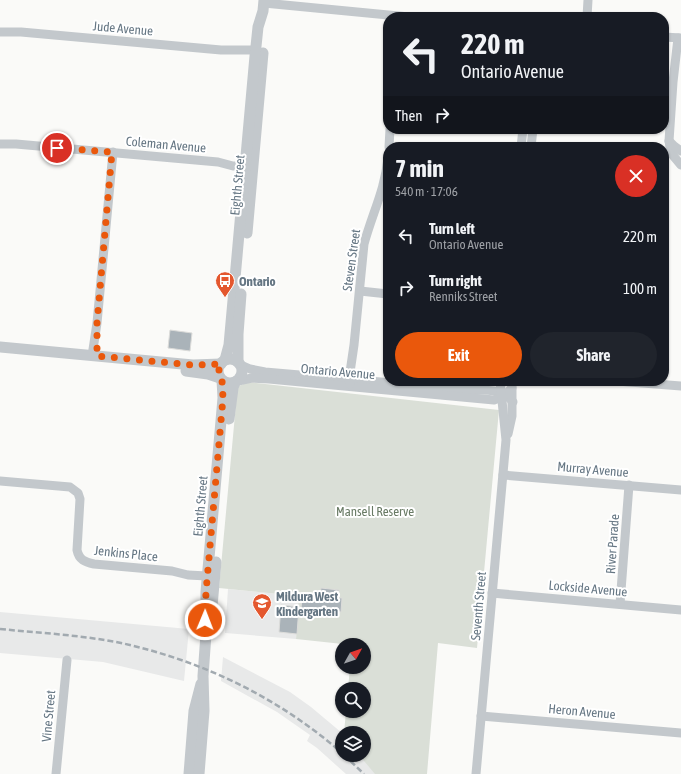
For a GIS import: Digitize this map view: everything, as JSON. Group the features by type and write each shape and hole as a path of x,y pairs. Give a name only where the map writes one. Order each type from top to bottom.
{"street":[{"path":"587,12 588,0"},
{"path":"264,4 383,15"},
{"name":"Eighth Street","path":"223,362 229,344 248,164 258,54 258,27 264,4"},
{"name":"Jude Avenue","path":"0,28 21,32"},
{"name":"Jude Avenue","path":"0,32 21,32 258,54"},
{"path":"669,37 680,38 673,82 670,141 671,153 681,165"},
{"name":"Coleman Avenue","path":"0,141 16,144"},
{"path":"670,141 678,150 681,151"},
{"name":"Coleman Avenue","path":"0,144 16,144 218,162 233,166 248,164"},
{"path":"94,356 112,152"},
{"name":"Eighth Street","path":"239,363 239,326 248,164"},
{"name":"Steven Street","path":"351,382 364,244 383,189"},
{"path":"360,291 383,293"},
{"path":"0,347 193,365 223,362 232,359 239,363 242,375 236,381 229,383 221,379 192,372 0,354"},
{"path":"221,379 218,371 223,362"},
{"name":"Ontario Avenue","path":"239,363 250,369 265,372 494,400 503,395"},
{"name":"Ontario Avenue","path":"236,381 252,378 351,382"},
{"name":"Eighth Street","path":"199,774 204,711 203,676 206,634 205,620 223,402 221,379"},
{"name":"Eighth Street","path":"206,634 210,621 214,591 230,409 233,388 236,381"},
{"path":"669,385 681,386"},
{"name":"Seventh Street","path":"476,774 506,440 501,386"},
{"path":"510,386 503,395 513,402"},
{"name":"Seventh Street","path":"506,440 511,426 513,402 512,386"},
{"name":"Murray Avenue","path":"503,475 681,490"},
{"name":"Jenkins Place","path":"0,481 64,486 75,490 80,499 77,550 78,556 82,560 94,564 172,571 188,575 208,574"},
{"name":"River Parade","path":"620,604 629,485"},
{"name":"Lockside Avenue","path":"492,593 681,610"},
{"name":"Vine Street","path":"56,774 66,660"},
{"name":"Eighth Street","path":"189,774 194,711 203,676"},
{"name":"Heron Avenue","path":"481,716 681,733"}],"shaded area":[{"name":"Mildura West Kindergarten","path":"228,589 300,596 296,639 225,633"},
{"path":"0,612 189,629 184,681 103,662 0,653"},
{"path":"223,657 290,692 335,727 335,762 371,762 371,760 391,774 346,774 307,741 310,735 277,712 221,681"}],"green space":[{"name":"Mansell Reserve","path":"248,382 499,410 477,648 438,643 427,774 375,774 365,762 371,762 371,726 345,726 345,718 371,718 371,682 349,682 349,674 371,674 371,638 335,638 335,643 296,639 299,596 219,588 237,393 239,386"}],"building":[{"path":"170,330 192,333 190,351 168,348"},
{"path":"321,588 339,590 338,598 342,598 341,612 301,609 302,597 320,597"},
{"path":"281,605 299,607 297,634 279,632"}],"railway":[{"path":"0,629 106,640 181,660 239,684 266,699 318,733 335,747"},
{"path":"351,762 364,774"}],"place":[{"name":"Ontario","path":"225,298"},
{"name":"Mildura West Kindergarten","path":"262,620"}],"route":[{"path":"57,148 112,152 97,323 97,356 193,365 221,364 218,371 222,380 223,398 206,592 205,620"}]}
